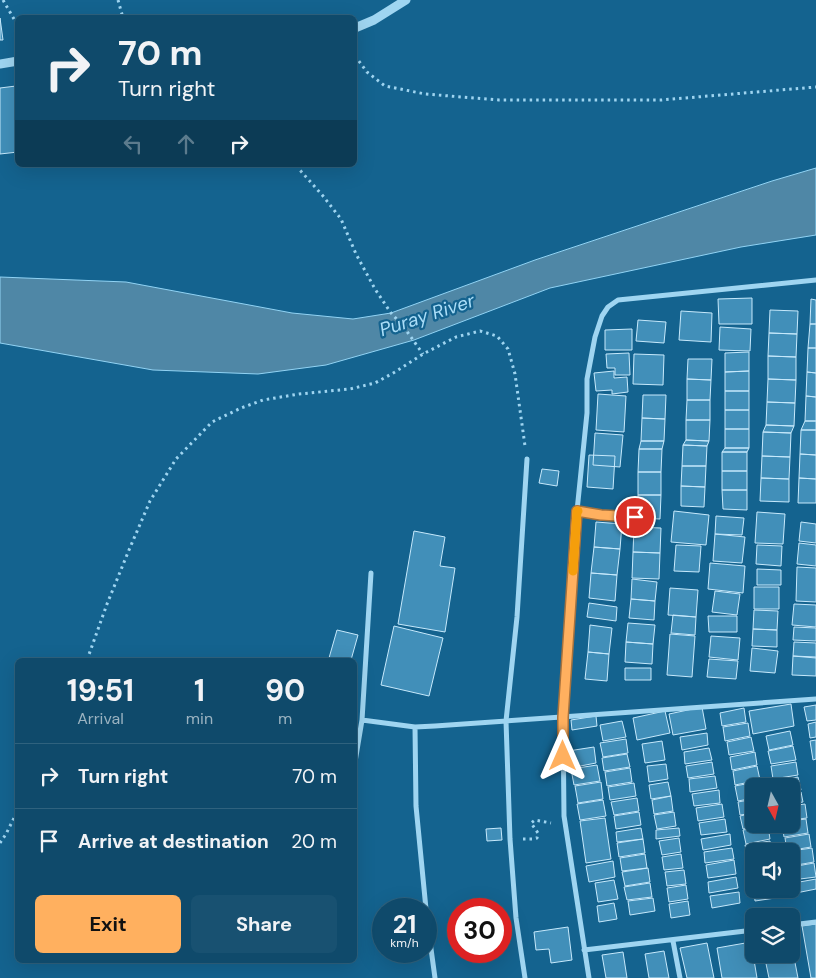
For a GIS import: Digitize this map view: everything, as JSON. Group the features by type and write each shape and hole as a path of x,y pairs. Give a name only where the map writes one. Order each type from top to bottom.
{"street":[{"path":"357,27 374,20 406,0"},
{"path":"0,64 15,62"},
{"path":"589,978 564,816 563,717 577,511 587,412 587,379 594,337 602,316 608,307 618,300 816,280"},
{"path":"525,978 516,918 510,839 506,721 517,617 527,460"},
{"path":"577,511 601,515 635,517"},
{"path":"357,750 362,720 371,573"},
{"path":"362,720 415,727 816,699"},
{"path":"415,727 416,806 425,898"},
{"path":"800,924 816,922"},
{"path":"584,950 745,931"},
{"path":"673,941 680,978"},
{"path":"432,963 434,978"}],"path":[{"path":"3,0 15,21"},
{"path":"118,0 122,15"},
{"path":"357,59 367,72 385,86 425,94 490,99 661,100 816,87"},
{"path":"298,167 341,219 356,254 375,289 423,354"},
{"path":"88,658 114,586 150,501 176,459 212,422 241,408 263,400 350,389 375,383 423,354 456,337 480,331 497,336 508,349 515,374 527,460"},
{"path":"0,843 15,816"},
{"path":"510,839 532,840 537,838 538,833 531,823 535,820 565,824"}],"water":[{"name":"Puray River","path":"816,168 816,235 741,247 550,288 414,340 326,365 258,374 153,370 0,343 0,277 126,282 292,313 353,319 391,313 535,260"}],"building":[{"path":"0,18 3,40 0,40"},
{"path":"15,86 15,152 0,154 0,88"},
{"path":"752,298 752,324 719,324 718,299"},
{"path":"811,299 816,300 816,324 810,324"},
{"path":"770,310 798,311 797,334 769,333"},
{"path":"681,311 712,313 711,342 679,340"},
{"path":"638,320 666,322 664,343 636,341"},
{"path":"810,324 816,324 816,348 808,348"},
{"path":"720,327 751,329 750,351 719,350"},
{"path":"632,329 632,350 605,350 605,330"},
{"path":"769,333 797,334 796,357 768,356"},
{"path":"808,348 816,348 816,373 807,372"},
{"path":"749,352 749,371 725,372 725,353"},
{"path":"629,353 630,375 615,375 615,368 607,368 606,354"},
{"path":"634,354 664,355 663,385 633,384"},
{"path":"768,356 796,357 796,380 768,379"},
{"path":"688,359 712,359 711,380 687,379"},
{"path":"614,371 614,378 627,377 628,392 612,394 612,390 596,391 594,373"},
{"path":"749,371 749,391 725,391 725,372"},
{"path":"807,372 816,373 816,397 806,396"},
{"path":"687,379 711,380 710,400 687,400"},
{"path":"768,379 796,380 795,403 767,402"},
{"path":"725,391 749,391 749,410 725,410"},
{"path":"598,394 626,396 624,432 596,430"},
{"path":"643,395 666,395 665,419 642,418"},
{"path":"806,396 816,397 816,421 805,421"},
{"path":"687,400 710,400 710,420 686,420"},
{"path":"767,402 795,403 794,426 766,425"},
{"path":"725,410 749,410 749,429 725,429"},
{"path":"642,418 665,419 664,441 641,441"},
{"path":"686,420 710,420 709,441 686,440"},
{"path":"805,421 816,421 816,430 801,430"},
{"path":"766,425 794,426 791,433 763,432"},
{"path":"725,429 749,429 749,448 725,448"},
{"path":"801,430 816,430 816,455 800,454"},
{"path":"763,432 791,433 790,457 762,456"},
{"path":"595,433 623,435 620,467 593,465"},
{"path":"686,440 709,441 707,446 683,445"},
{"path":"641,441 664,441 662,449 639,449"},
{"path":"683,445 707,446 706,466 682,466"},
{"path":"725,448 749,448 747,452 722,452"},
{"path":"639,449 662,449 661,472 638,472"},
{"path":"722,452 747,452 747,471 722,471"},
{"path":"800,454 816,455 816,479 799,478"},
{"path":"589,455 615,456 613,489 587,487"},
{"path":"762,456 790,457 789,479 761,478"},
{"path":"682,466 706,466 705,487 681,486"},
{"path":"542,469 559,471 557,486 539,483"},
{"path":"722,471 747,471 747,490 722,490"},
{"path":"638,472 661,472 661,495 638,495"},
{"path":"761,478 789,479 789,502 760,501"},
{"path":"799,478 816,479 816,503 798,503"},
{"path":"681,486 705,487 704,507 681,506"},
{"path":"722,490 747,490 747,510 723,509"},
{"path":"638,495 661,495 660,519 637,518"},
{"path":"674,511 709,515 706,545 671,542"},
{"path":"757,512 785,514 783,544 755,543"},
{"path":"716,516 744,518 742,535 715,534"},
{"path":"596,522 622,524 620,549 594,547"},
{"path":"801,522 816,524 816,543 799,541"},
{"path":"634,527 661,528 660,553 633,552"},
{"path":"414,531 445,537 440,566 455,568 445,632 398,624"},
{"path":"715,534 745,537 742,563 713,561"},
{"path":"799,543 816,545 816,566 797,564"},
{"path":"676,545 701,546 699,572 674,571"},
{"path":"757,545 782,546 781,566 756,564"},
{"path":"594,547 620,549 617,575 591,573"},
{"path":"633,552 660,553 659,579 632,578"},
{"path":"710,563 745,566 743,593 708,589"},
{"path":"797,567 816,568 816,602 796,601"},
{"path":"757,569 781,570 781,585 757,585"},
{"path":"591,573 617,575 615,601 589,598"},
{"path":"632,579 657,582 655,601 631,599"},
{"path":"754,587 779,587 779,609 754,609"},
{"path":"670,588 698,590 696,617 668,615"},
{"path":"715,591 740,594 737,615 712,612"},
{"path":"631,599 655,601 654,620 629,618"},
{"path":"589,603 617,607 616,621 587,617"},
{"path":"794,604 816,605 816,627 792,625"},
{"path":"754,610 778,611 777,630 753,629"},
{"path":"673,615 696,617 695,635 671,633"},
{"path":"708,616 737,616 737,632 709,632"},
{"path":"628,623 655,625 653,644 626,642"},
{"path":"590,625 612,628 609,654 588,652"},
{"path":"394,626 443,638 429,696 381,685"},
{"path":"794,627 816,628 816,641 793,640"},
{"path":"753,629 777,630 777,647 752,646"},
{"path":"337,630 358,635 352,658 329,658"},
{"path":"670,634 695,636 692,677 667,675"},
{"path":"711,636 740,638 738,660 709,657"},
{"path":"626,642 653,644 652,664 625,662"},
{"path":"794,642 816,643 816,658 793,656"},
{"path":"752,648 778,651 775,673 750,671"},
{"path":"588,652 609,654 607,681 585,679"},
{"path":"793,656 816,657 816,676 792,675"},
{"path":"709,659 738,661 736,679 707,677"},
{"path":"625,668 651,668 651,680 625,680"},
{"path":"791,704 794,726 753,734 749,711"},
{"path":"816,705 816,720 807,721 804,707"},
{"path":"702,707 706,729 673,735 669,714"},
{"path":"744,708 746,722 722,726 720,713"},
{"path":"665,711 670,733 637,740 633,718"},
{"path":"596,716 597,726 572,730 571,720"},
{"path":"622,721 626,737 603,741 600,725"},
{"path":"816,722 816,737 810,738 808,724"},
{"path":"748,723 750,736 725,741 723,727"},
{"path":"790,731 793,745 769,750 766,736"},
{"path":"707,733 708,745 682,750 680,737"},
{"path":"751,737 754,751 729,755 727,742"},
{"path":"626,739 628,753 603,757 600,743"},
{"path":"816,740 816,759 813,760 810,741"},
{"path":"662,741 665,760 645,763 642,744"},
{"path":"793,746 796,760 771,764 768,751"},
{"path":"594,747 596,763 570,768 568,751"},
{"path":"709,748 712,760 685,764 684,752"},
{"path":"755,752 757,765 732,770 730,757"},
{"path":"627,754 630,767 604,771 602,758"},
{"path":"712,762 714,774 688,778 686,766"},
{"path":"796,762 798,775 773,778 771,766"},
{"path":"666,764 668,779 649,782 647,766"},
{"path":"597,765 600,781 574,785 571,769"},
{"path":"757,766 760,778 745,778 745,783 735,785 733,771"},
{"path":"630,768 632,782 607,786 605,772"},
{"path":"715,776 717,788 690,792 689,779"},
{"path":"601,782 603,799 578,803 575,786"},
{"path":"668,782 671,796 651,799 649,785"},
{"path":"634,783 636,796 610,800 608,787"},
{"path":"745,784 745,800 738,801 735,786"},
{"path":"719,790 720,803 694,806 692,794"},
{"path":"800,792 803,802 800,802"},
{"path":"671,796 673,811 654,814 652,800"},
{"path":"637,798 639,811 614,815 611,802"},
{"path":"603,800 606,816 580,820 577,804"},
{"path":"745,801 745,814 740,815 738,802"},
{"path":"722,804 724,817 698,821 696,808"},
{"path":"805,804 807,818 800,819 800,805"},
{"path":"639,812 641,825 616,829 614,816"},
{"path":"674,812 676,826 657,829 654,815"},
{"path":"745,815 745,829 743,829 740,816"},
{"path":"605,818 611,859 586,863 580,821"},
{"path":"725,819 727,832 701,835 699,823"},
{"path":"806,819 808,833 784,837 783,833 800,833 800,820"},
{"path":"501,828 502,840 487,841 486,829"},
{"path":"641,828 643,839 617,842 616,832"},
{"path":"679,828 680,836 656,839 656,830"},
{"path":"743,830 745,830 745,833 769,833 770,839 746,843"},
{"path":"730,834 731,845 703,850 701,839"},
{"path":"809,834 811,847 800,849 800,843 786,843 785,838"},
{"path":"679,838 681,852 662,855 659,841"},
{"path":"643,839 645,853 619,857 617,843"},
{"path":"732,848 734,859 705,863 704,852"},
{"path":"812,848 814,862 800,864 800,850"},
{"path":"645,854 647,868 622,871 620,858"},
{"path":"681,854 683,868 664,870 662,857"},
{"path":"734,860 736,874 708,878 706,865"},
{"path":"613,861 615,877 589,882 586,866"},
{"path":"814,863 816,877 800,879 800,865"},
{"path":"648,868 650,882 625,886 622,872"},
{"path":"684,870 686,884 667,886 665,872"},
{"path":"736,877 738,888 709,893 708,882"},
{"path":"816,879 816,889 800,892 800,882"},
{"path":"614,880 618,899 598,902 595,883"},
{"path":"650,883 652,897 627,900 624,887"},
{"path":"686,885 688,899 669,902 667,888"},
{"path":"739,892 740,903 712,908 710,896"},
{"path":"653,898 655,911 630,915 628,901"},
{"path":"755,898 775,898 755,901"},
{"path":"688,901 690,915 671,918 669,904"},
{"path":"614,903 617,919 599,922 597,906"},
{"path":"816,924 816,978 811,978 802,926"},
{"path":"568,927 572,960 551,963 549,949 536,950 534,932"},
{"path":"707,943 714,978 687,978 680,948"},
{"path":"745,943 745,963 754,963 757,978 722,978 717,948"},
{"path":"664,951 669,978 649,978 645,954"},
{"path":"623,952 627,978 606,978 602,955"},
{"path":"766,963 795,963 798,978 769,978"}],"slow traffic":[{"path":"573,571 578,511"}],"route":[{"path":"563,756 563,717 577,511 601,515 635,517"}]}
